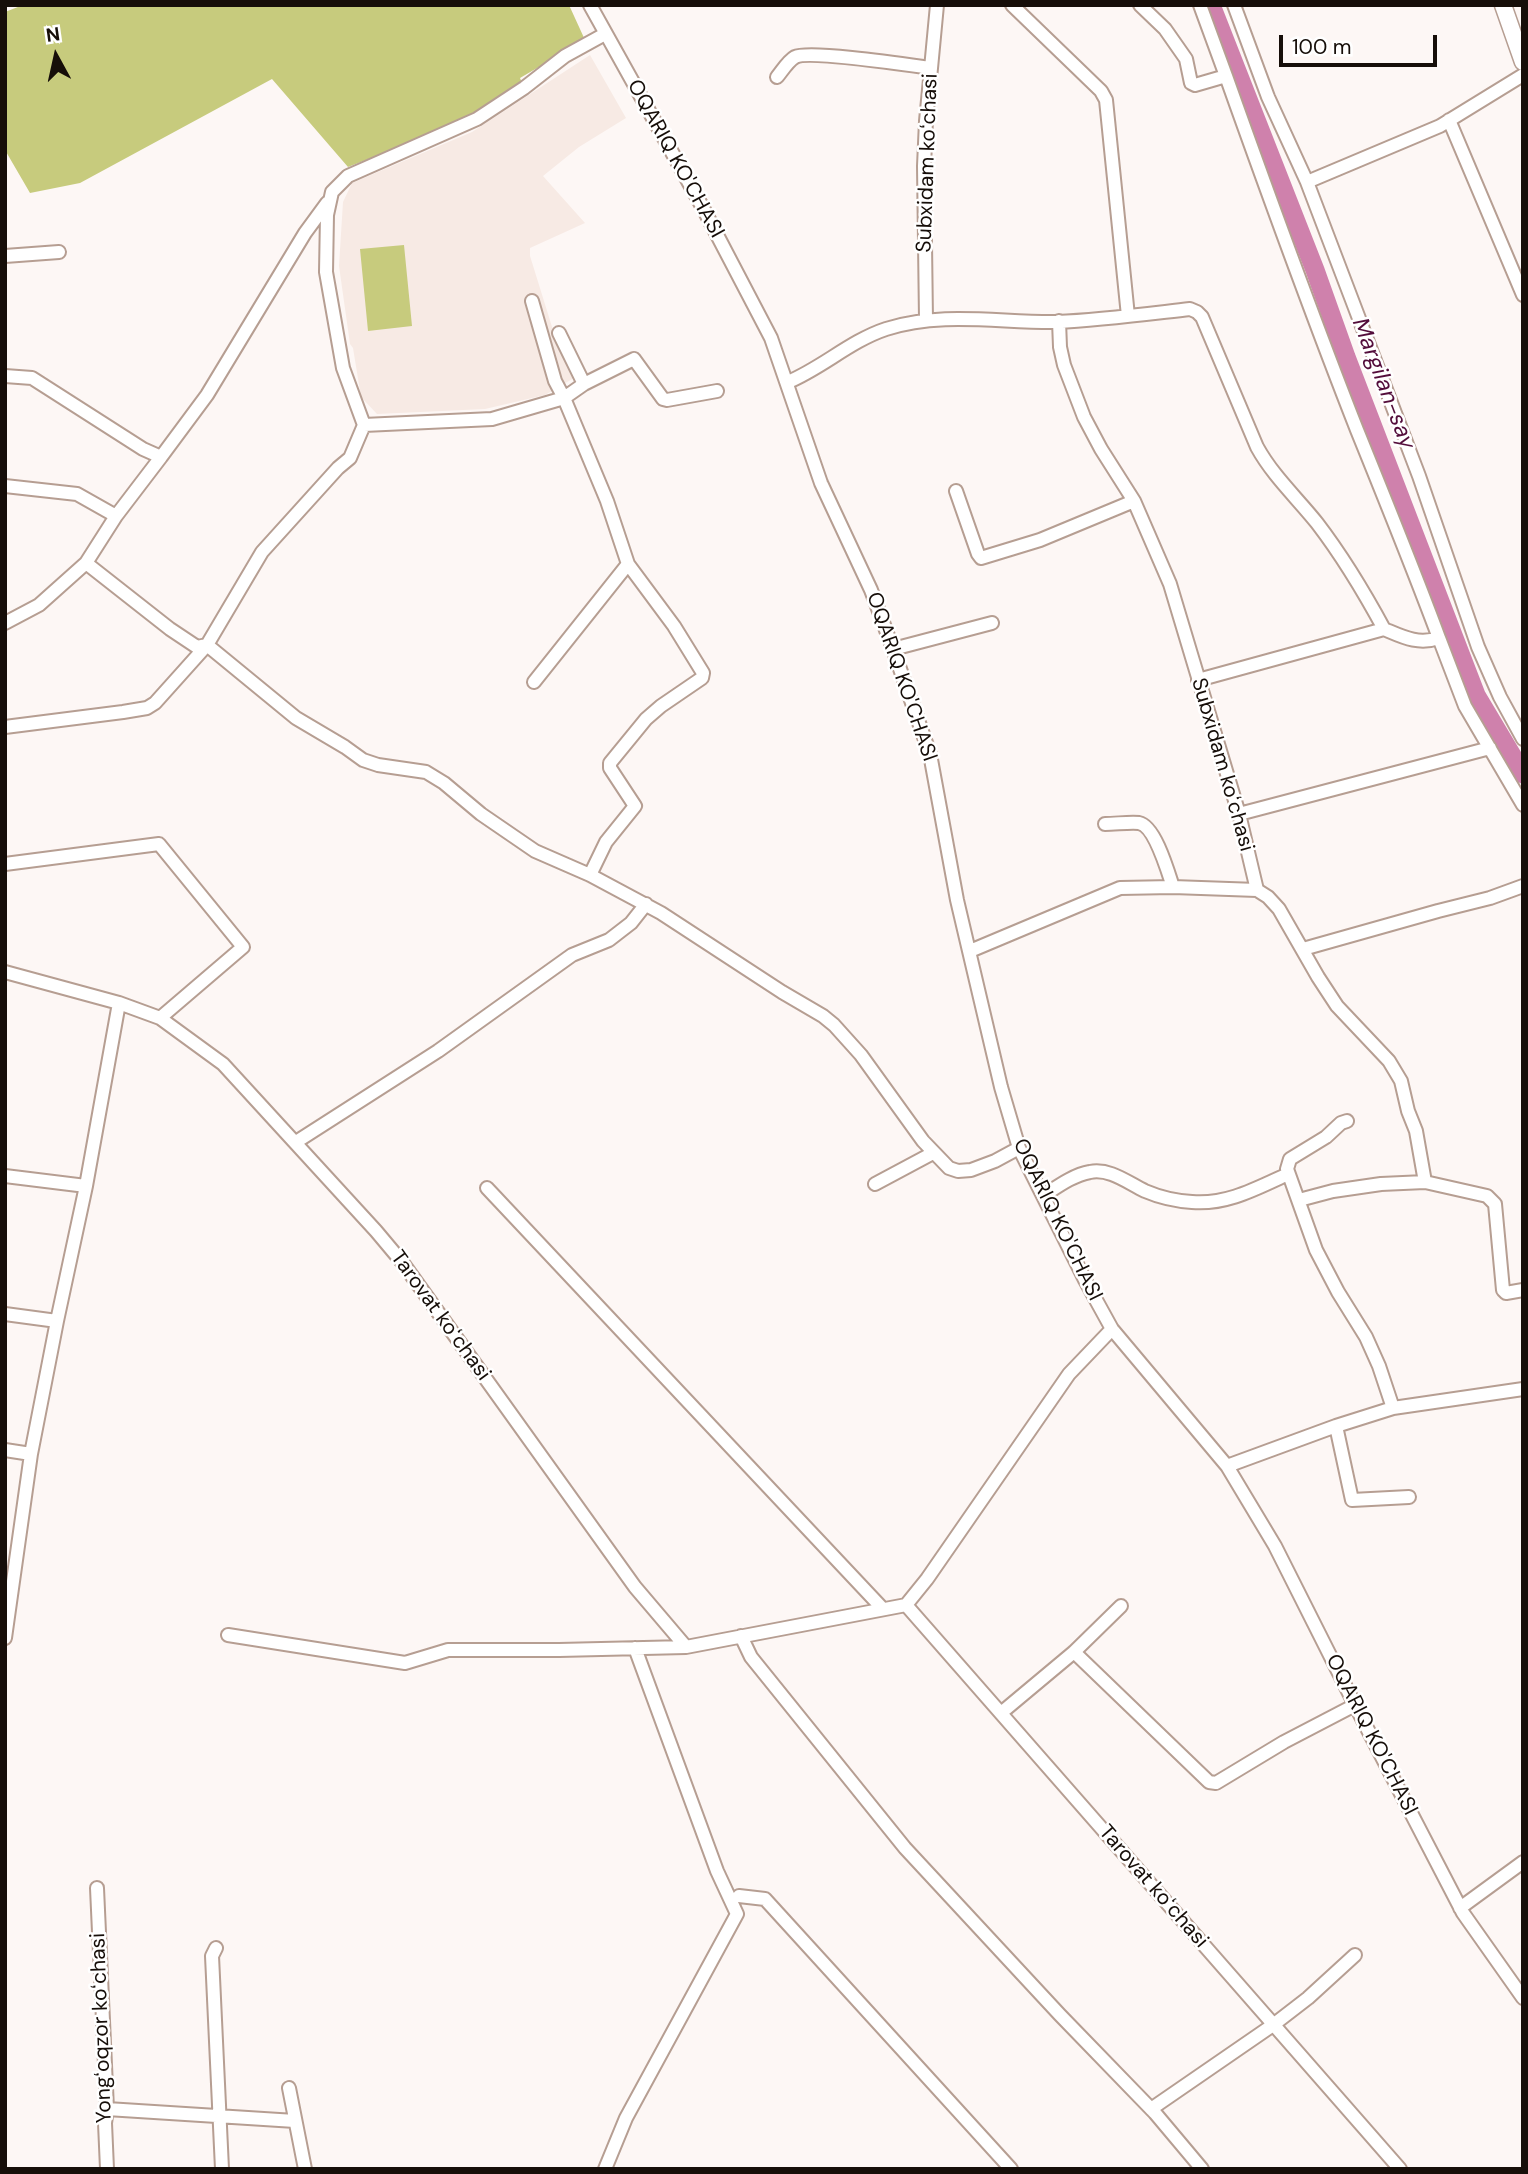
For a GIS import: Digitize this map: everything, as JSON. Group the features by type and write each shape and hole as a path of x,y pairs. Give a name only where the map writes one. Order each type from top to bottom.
{"main road":[{"path":"1503,5 1523,62"}],"street":[{"name":"OQARIQ KO'CHASI","path":"590,5 703,208 771,338 821,483 871,590 894,649 930,754 957,900 1001,1087 1019,1148 1112,1329 1227,1466 1275,1546 1460,1908 1523,1998"},
{"name":"Subxidam koʻchasi","path":"926,320 924,166 937,5"},
{"path":"1012,5 1101,91 1105,100 1128,316"},
{"path":"1140,5 1166,29 1186,60 1191,83 1195,85 1226,76"},
{"path":"1200,5 1283,235 1357,429 1409,555 1465,706 1523,805"},
{"path":"1234,5 1268,97 1307,182 1419,476 1479,647 1500,697 1523,739"},
{"path":"5,727 147,708 155,703 207,645 262,552 349,458 364,425 343,368 326,272 327,215 332,192 348,176 477,119 565,57 605,34"},
{"path":"777,78 798,56 826,56 930,68"},
{"path":"1307,182 1440,126 1523,75"},
{"path":"1449,120 1523,295"},
{"path":"5,623 39,605 86,564 116,516 207,395 305,233 330,199"},
{"path":"5,257 58,252"},
{"path":"532,301 555,381 607,501 628,564 674,626 703,673 702,678 646,719 610,763 610,768 635,806 606,842 590,875"},
{"path":"788,382 806,375 871,335 926,320 965,318 1059,321 1190,309 1202,317 1266,463 1317,524 1360,584 1384,629"},
{"name":"Subxidam koʻchasi","path":"1059,321 1064,365 1084,417 1134,501 1170,584 1239,814 1256,890"},
{"path":"559,333 584,384"},
{"path":"364,425 492,419 564,398 584,384 634,359 667,400 717,391"},
{"path":"5,376 32,378 143,449 161,457"},
{"path":"5,486 78,494 116,516"},
{"path":"956,491 981,558 1040,540 1134,501"},
{"path":"86,564 170,629 197,647 207,645"},
{"path":"534,681 628,564"},
{"path":"894,649 992,623"},
{"path":"1198,680 1384,629 1413,641 1439,638"},
{"path":"207,645 296,718 363,760 378,765 426,772 535,851 646,904 823,1016 861,1055 933,1153 949,1168 958,1171 971,1170 1019,1148"},
{"path":"1239,814 1490,748"},
{"path":"1105,824 1141,823 1148,827 1163,856 1173,887"},
{"path":"5,864 159,844 243,947 160,1018"},
{"path":"1303,950 1490,898 1523,886"},
{"path":"970,951 1120,888 1256,890 1268,897 1279,909 1337,1006 1389,1061 1401,1081 1416,1131 1425,1182"},
{"path":"296,1142 438,1051 572,955 609,940 631,923 646,904"},
{"name":"Tarovat koʻchasi","path":"5,972 118,1003 160,1018 223,1064 402,1262 635,1587 686,1647"},
{"path":"5,1638 9,1586 32,1454 86,1186 118,1003"},
{"path":"1347,1121 1289,1160 1288,1174 1316,1250 1366,1337 1380,1366 1393,1408"},
{"path":"875,1184 933,1153"},
{"path":"1043,1196 1067,1180 1089,1172 1101,1171 1163,1197 1190,1202 1216,1202 1231,1199 1288,1174"},
{"path":"5,1176 86,1186"},
{"path":"1299,1200 1333,1191 1381,1184 1425,1182 1488,1196 1494,1204 1503,1290 1510,1294 1523,1290"},
{"path":"486,1188 883,1609"},
{"path":"5,1314 57,1321"},
{"path":"228,1635 405,1663 448,1650 686,1647 906,1605 927,1579 1069,1374 1112,1329"},
{"path":"1227,1466 1393,1408 1523,1389"},
{"path":"1336,1426 1352,1500 1409,1497"},
{"path":"5,1450 32,1454"},
{"name":"Tarovat koʻchasi","path":"906,1605 1400,2169"},
{"path":"1001,1713 1074,1652 1121,1606"},
{"path":"741,1636 751,1657 905,1849 1059,2015 1151,2109 1202,2169"},
{"path":"605,2169 626,2118 737,1914 718,1871 635,1648"},
{"path":"1074,1652 1209,1782 1216,1783 1284,1742 1355,1705"},
{"path":"1460,1908 1523,1862"},
{"name":"Yongʻoqzor koʻchasi","path":"97,1888 107,2109 107,2169"},
{"path":"739,1896 765,1899 1011,2169"},
{"path":"216,1948 212,1956 222,2169"},
{"path":"1151,2109 1273,2025 1355,1955"},
{"path":"289,2088 304,2169"},
{"path":"107,2109 295,2121"}],"shaded area":[{"path":"590,55 626,118 579,147 543,176 585,223 530,248 530,256 553,330 574,378 545,395 485,409 377,414 361,397 339,266 343,202 352,183 472,132"}],"green space":[{"path":"23,5 569,5 585,40 520,78 522,83 460,123 348,167 272,79 80,183 30,193 5,150 5,12"},
{"path":"404,245 412,326 368,331 360,249"}],"waterway":[{"name":"Margilan-say","path":"1211,5 1476,695 1523,774"}]}
